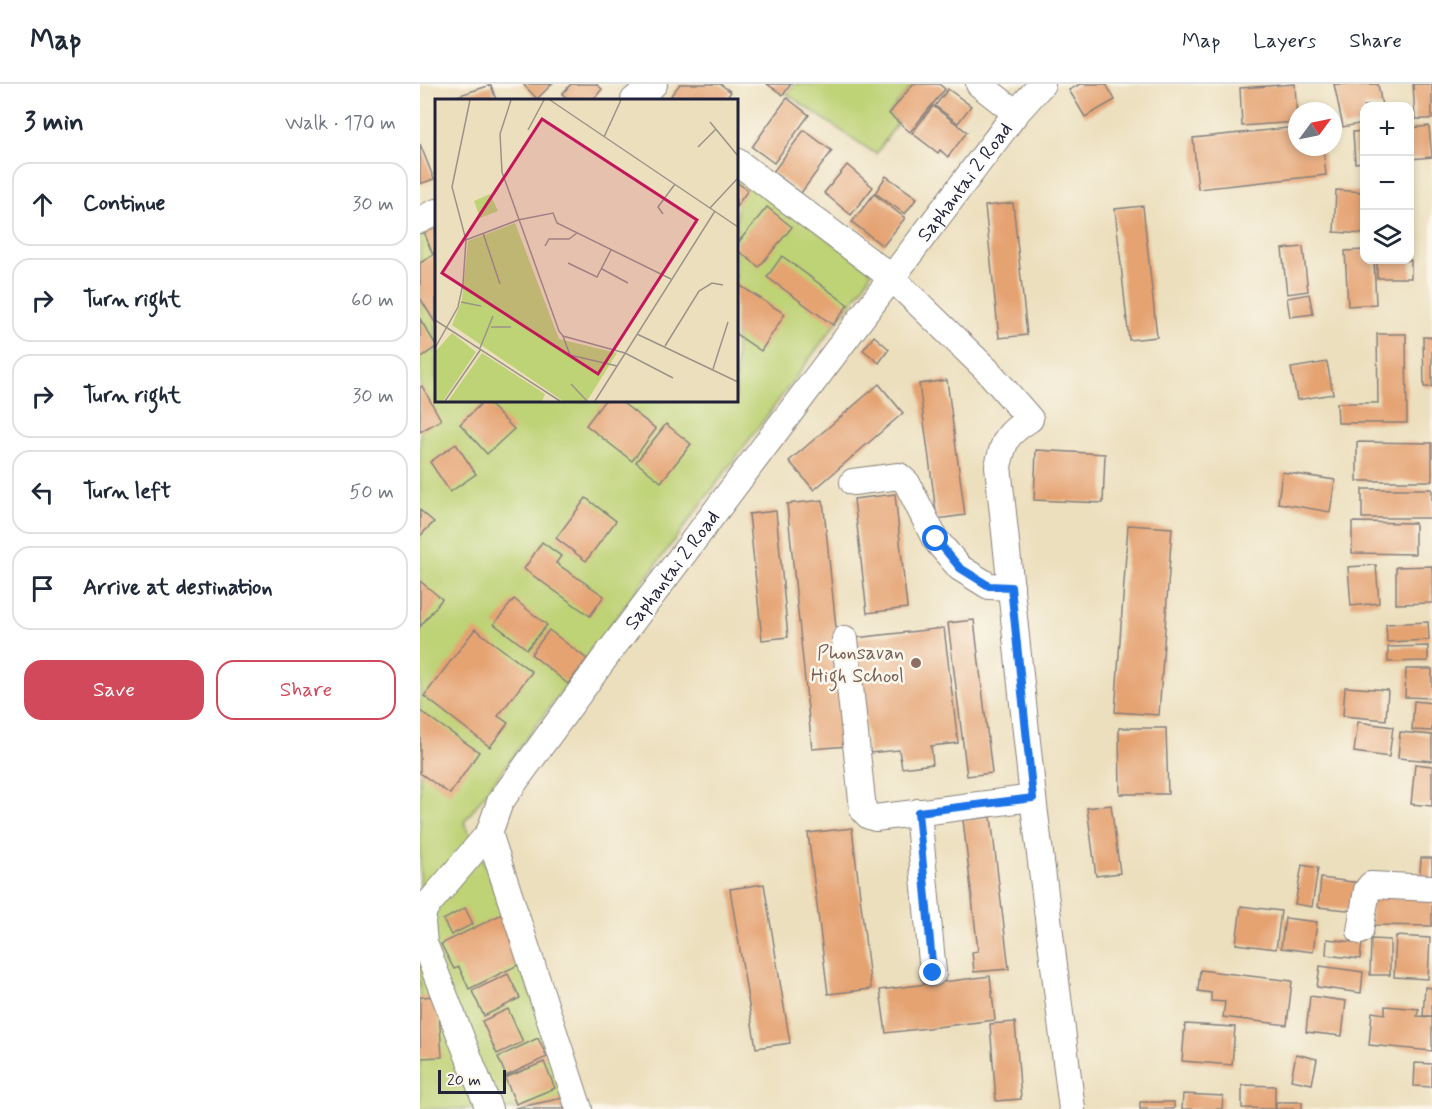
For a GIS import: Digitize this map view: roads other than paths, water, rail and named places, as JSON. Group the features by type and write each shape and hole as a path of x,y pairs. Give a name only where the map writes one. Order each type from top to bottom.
{"street":[{"path":"979,84 1016,113"},
{"name":"Saphantai 2 Road","path":"489,1109 424,943 422,922 424,909 489,833 494,816 507,793 611,650 891,277 1016,113 1042,84"},
{"path":"738,162 891,277 988,371 1030,419 1013,430 1005,441 998,466 1033,798 1072,1109"},
{"path":"420,220 435,212"},
{"path":"853,482 898,476 907,483 936,539 960,568 989,586 1011,587"},
{"path":"845,639 863,810 869,816 875,818 1033,798"},
{"path":"918,812 933,973"},
{"path":"489,833 579,1109"},
{"path":"1360,932 1367,890 1371,885 1432,888"}],"place":[{"name":"Phonsavan High School","path":"916,663"}]}
